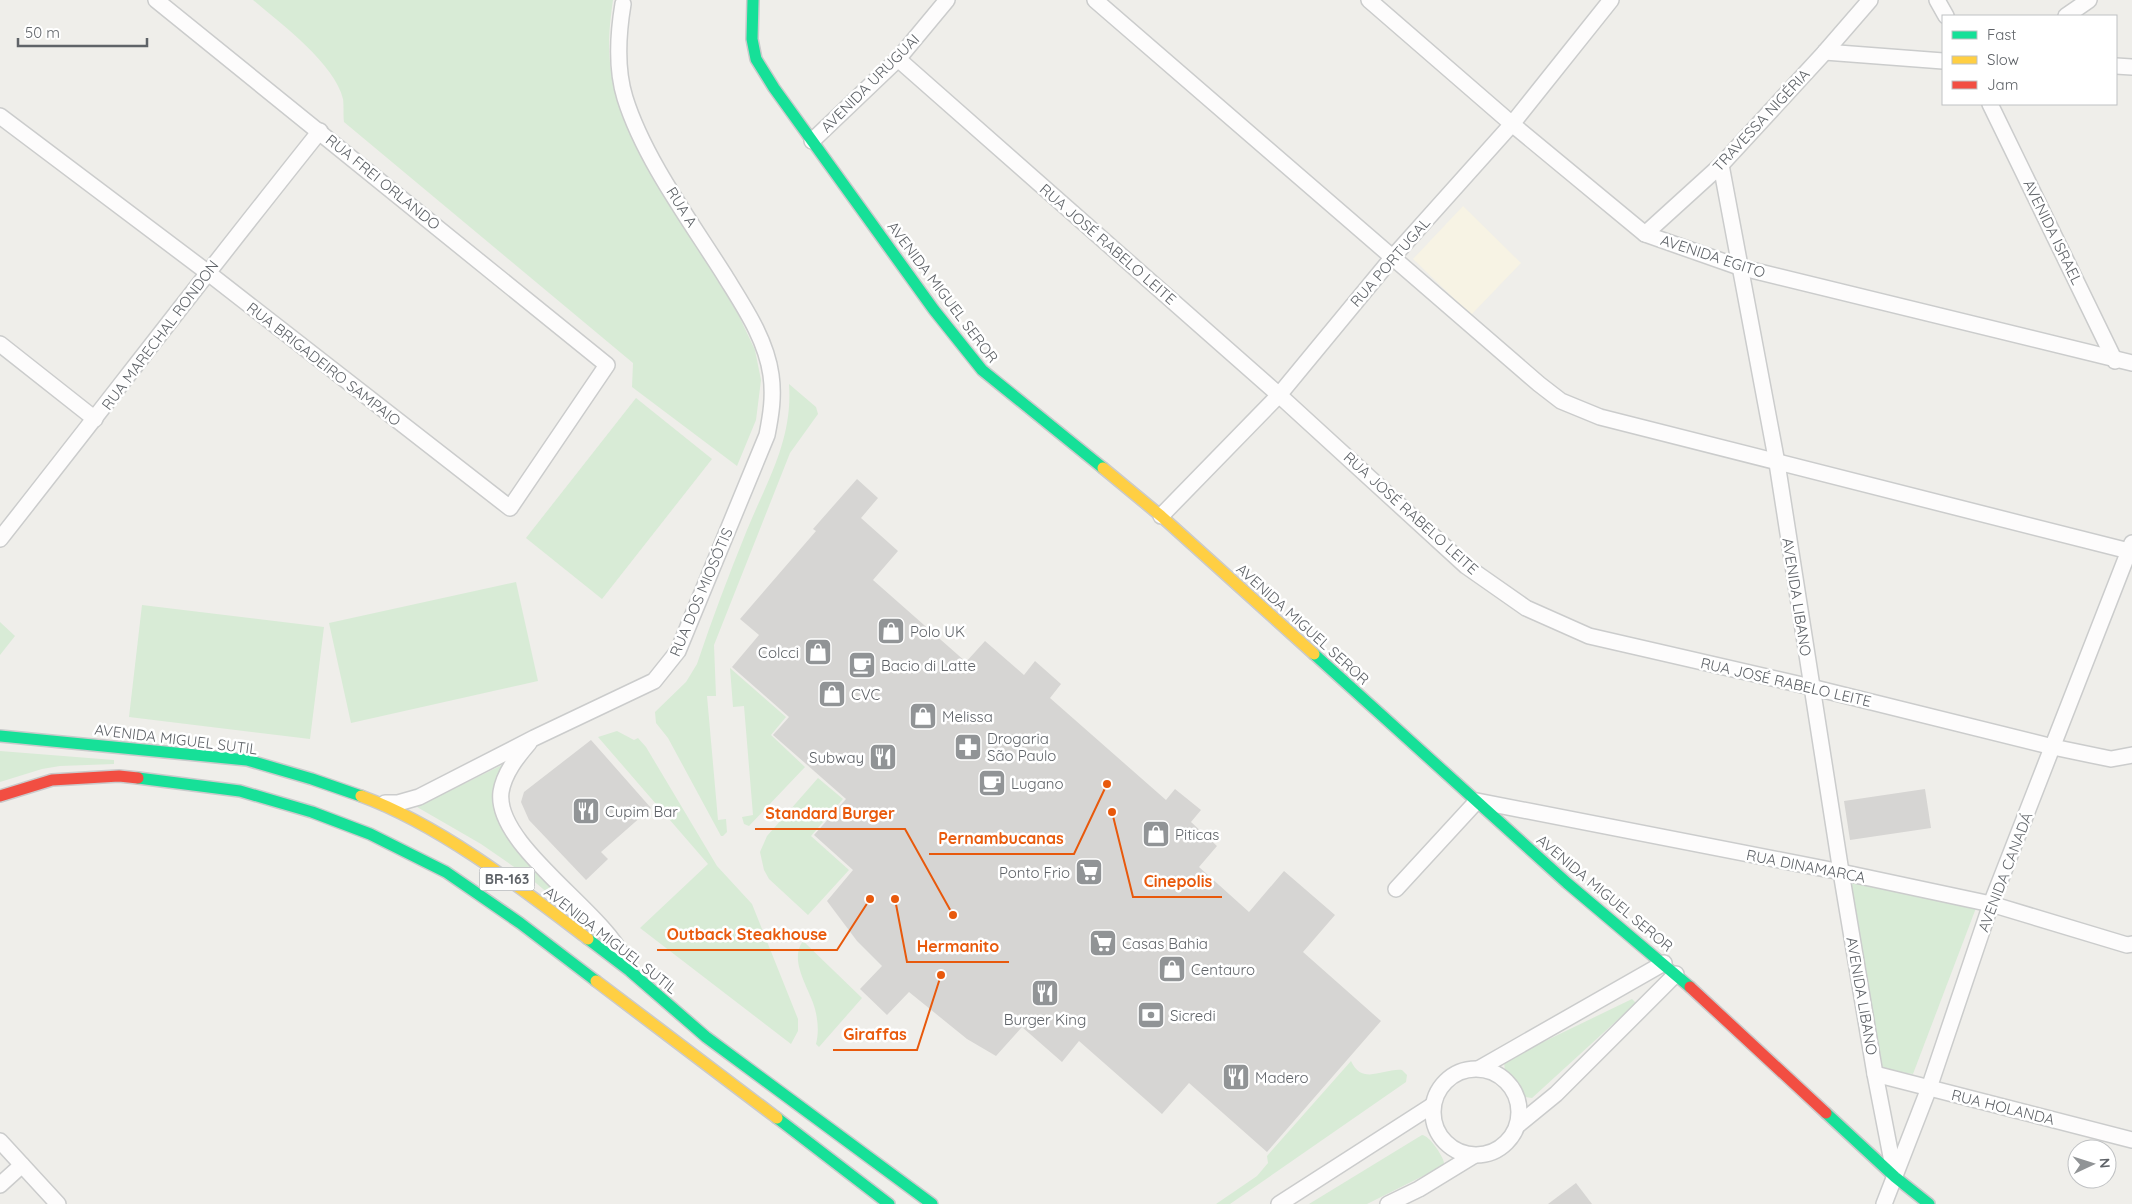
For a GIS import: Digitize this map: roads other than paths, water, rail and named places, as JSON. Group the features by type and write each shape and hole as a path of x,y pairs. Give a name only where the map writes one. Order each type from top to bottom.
{"main road":[{"name":"AVENIDA MIGUEL SEROR","path":"753,0 752,39 756,58 774,88 934,310 982,370 1161,516 1567,883 1664,963 1895,1177 1929,1204"},
{"name":"AVENIDA MIGUEL SUTIL","path":"0,736 248,760 312,779 379,803 447,839 496,871 630,971 706,1037 932,1204"},
{"name":"BR-163","path":"0,796 52,780 119,776 240,791 312,812 370,834 446,872 520,923 889,1204"}],"street":[{"name":"RUA FREI ORLANDO","path":"156,0 607,365"},
{"name":"AVENIDA URUGUAI","path":"812,141 898,59 947,0"},
{"path":"1095,0 1392,258 1561,401 1600,416 1777,463 2130,547"},
{"name":"AVENIDA EGITO","path":"1369,0 1512,124 1646,234 1739,267 2132,364"},
{"name":"RUA PORTUGAL","path":"1161,516 1279,395 1392,258 1512,124 1611,0"},
{"name":"TRAVESSA NIGÉRIA","path":"1646,234 1721,165 1870,0"},
{"path":"1937,0 1945,15"},
{"path":"2067,15 2089,0"},
{"name":"RUA A","path":"624,1 620,34 620,69 624,97 631,116 640,138 754,325 763,344 771,373 772,402"},
{"path":"1825,52 1942,61"},
{"name":"RUA JOSÉ RABELO LEITE","path":"898,59 1279,395 1466,566 1526,608 1590,636 1811,687 2053,747 2111,759 2132,755"},
{"path":"2117,66 2132,67"},
{"name":"AVENIDA ISRAEL","path":"1990,105 2116,361"},
{"name":"RUA BRIGADEIRO SAMPAIO","path":"0,116 206,272 510,508 607,365"},
{"name":"RUA MARECHAL RONDON","path":"0,539 95,420 206,272 320,131"},
{"name":"AVENIDA LIBANO","path":"1721,165 1777,463 1841,872 1875,1074 1895,1177"},
{"path":"0,344 95,420"},
{"name":"RUA DOS MIOSÓTIS","path":"379,803 398,803 418,797 534,738 654,681 678,651 767,435 772,402"},
{"name":"AVENIDA CANADÁ","path":"1884,1204 1929,1088 1991,904 2130,547"},
{"name":"RUA DOS MIOSÓTIS","path":"534,738 517,757 507,773 501,792 502,808 509,825 522,845 607,933 621,952 630,971"},
{"path":"1396,889 1477,801"},
{"name":"RUA DINAMARCA","path":"1477,801 1841,872 1991,904 2127,945 2132,944"},
{"path":"1480,1068 1503,1078 1512,1088 1518,1099 1520,1112 1518,1125 1511,1138 1501,1148 1488,1155 1473,1156 1460,1153 1448,1146 1439,1136 1434,1123 1433,1105 1442,1085 1451,1076 1460,1071 1480,1068 1664,963"},
{"path":"1518,1125 1556,1094 1676,974"},
{"name":"RUA HOLANDA","path":"1875,1074 2132,1140"},
{"path":"1279,1204 1433,1105"},
{"path":"0,1141 58,1204"},
{"path":"1388,1204 1419,1189 1473,1156"},
{"path":"0,1184 22,1165"}],"place":[{"name":"Polo UK","path":"891,631"},
{"name":"Colcci","path":"818,652"},
{"name":"Bacio di Latte","path":"862,665"},
{"name":"CVC","path":"832,694"},
{"name":"Melissa","path":"923,716"},
{"name":"Drogaria São Paulo","path":"968,747"},
{"name":"Subway","path":"883,757"},
{"name":"Lugano","path":"992,783"},
{"name":"Pernambucanas","path":"1107,784"},
{"name":"Cupim Bar","path":"586,811"},
{"name":"Cinepolis","path":"1112,812"},
{"name":"Piticas","path":"1156,834"},
{"name":"Ponto Frio","path":"1089,872"},
{"name":"Outback Steakhouse","path":"870,899"},
{"name":"Hermanito","path":"895,899"},
{"name":"Standard Burger","path":"953,915"},
{"name":"Casas Bahia","path":"1103,943"},
{"name":"Centauro","path":"1172,969"},
{"name":"Giraffas","path":"941,975"},
{"name":"Burger King","path":"1045,993"},
{"name":"Sicredi","path":"1151,1015"},
{"name":"Madero","path":"1236,1077"}]}
